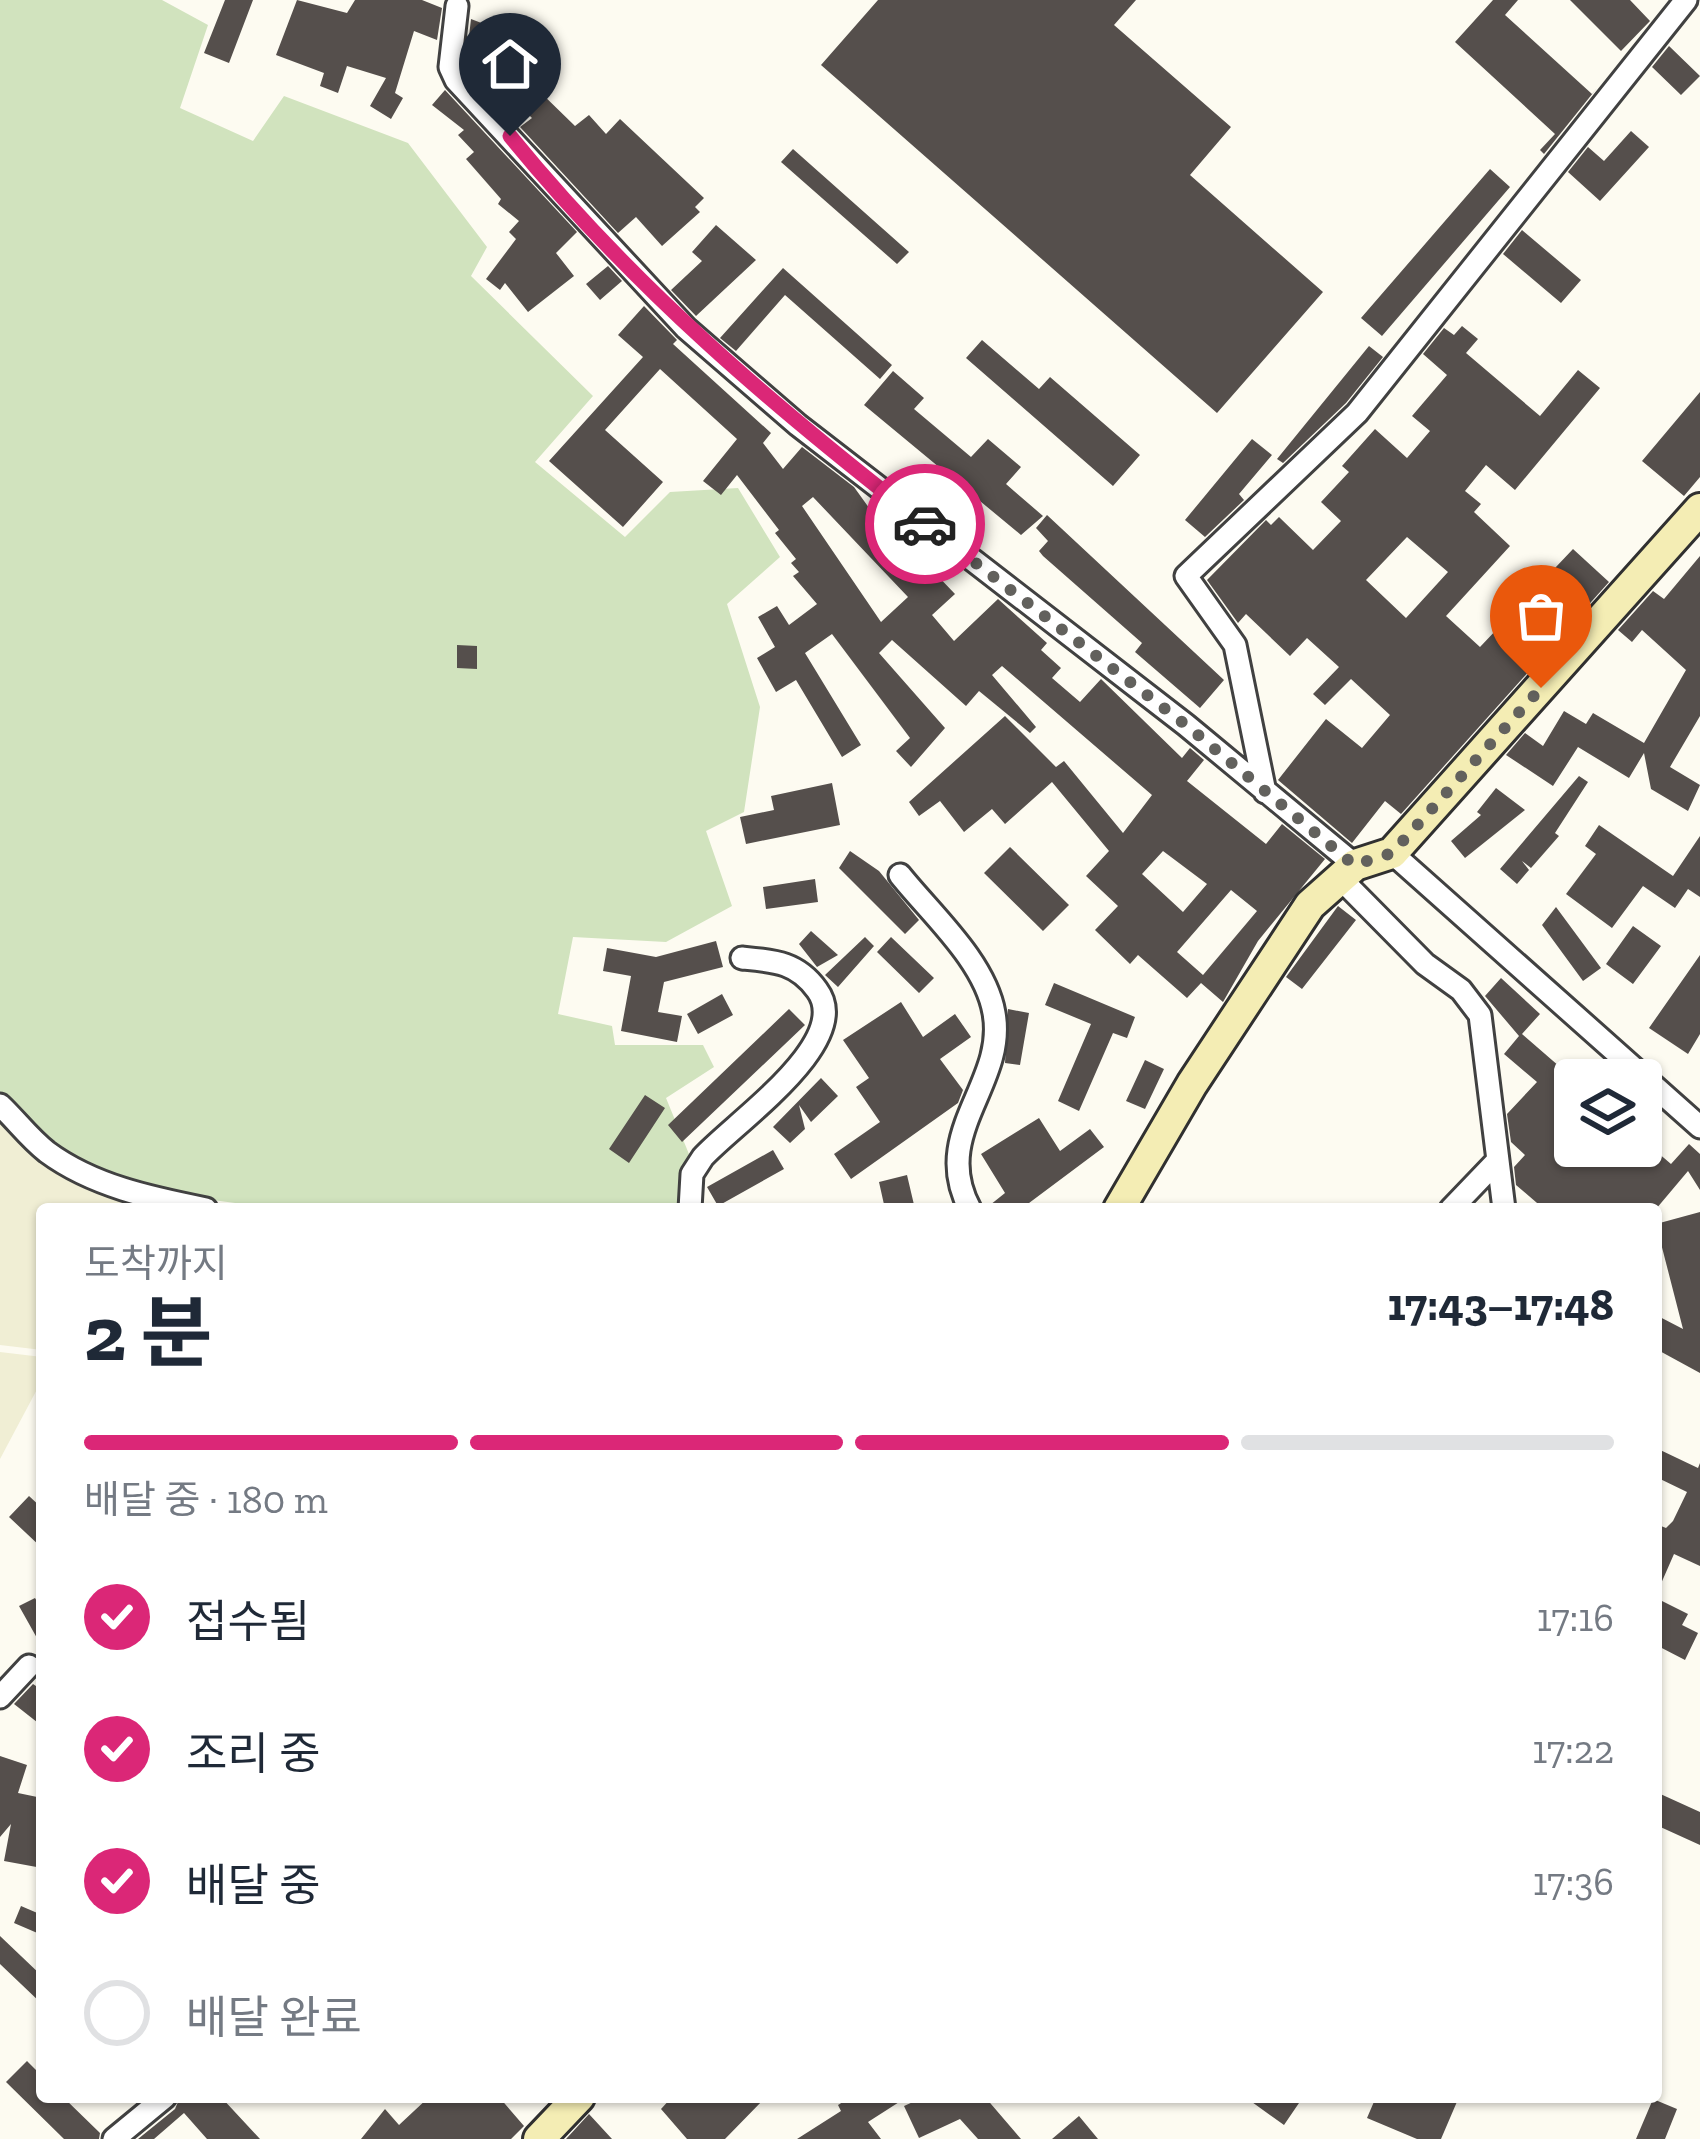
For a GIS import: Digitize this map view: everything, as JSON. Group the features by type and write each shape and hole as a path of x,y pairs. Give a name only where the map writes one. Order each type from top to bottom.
{"street":[{"path":"1265,792 1235,645 1186,576 1357,413 1686,0"},
{"path":"458,5 449,67 456,80 485,105 670,313 798,424 1265,792 1347,871 1426,964 1461,990 1480,1015 1503,1203"},
{"path":"1123,1203 1192,1084 1310,905 1347,871 1392,853 1700,509"},
{"path":"1392,853 1700,1127"},
{"path":"900,875 970,962 994,1011 994,1060 968,1106 957,1149 969,1203"},
{"path":"690,1203 692,1174 703,1157 808,1057 827,1016 823,998 797,969 742,958"},
{"path":"0,1106 33,1140 68,1164 136,1195 176,1203"},
{"path":"1457,1203 1497,1161"},
{"path":"0,1696 29,1666"},
{"path":"114,2139 159,2103"},
{"path":"539,2139 573,2103"}],"shaded area":[{"path":"0,1109 180,1203 36,1203 36,1349 0,1345"},
{"path":"0,1352 36,1356 36,1391 0,1459"}],"green space":[{"path":"0,0 162,0 208,25 180,108 253,141 284,96 408,143 487,247 471,276 593,396 535,462 625,537 670,492 738,488 780,557 727,604 760,707 744,812 706,831 732,906 666,942 573,937 558,1014 612,1026 615,1045 703,1045 714,1067 666,1098 691,1159 681,1203 235,1203 182,1196 100,1172 50,1143 0,1094"}],"building":[{"path":"225,0 253,0 229,63 204,53"},
{"path":"297,0 347,13 355,0 422,0 442,8 437,40 414,31 395,93 403,98 391,119 370,106 386,78 347,66 338,93 320,86 324,73 276,55"},
{"path":"878,0 1136,0 1114,25 1231,127 1190,175 1323,292 1217,413 821,65"},
{"path":"1493,0 1518,0 1505,15 1592,94 1597,88 1544,154 1540,150 1555,134 1455,42"},
{"path":"1570,0 1630,0 1650,21 1621,51"},
{"path":"471,19 484,24 476,31 522,75 533,63 547,77 536,88 575,126 589,115 606,134 620,119 704,198 695,207 700,212 662,246 636,217 618,233 520,127 532,118 467,54"},
{"path":"1669,46 1700,76 1681,95 1652,67"},
{"path":"445,90 577,232 556,253 574,276 528,312 505,283 500,290 486,279 516,239 509,232 519,221 498,204 501,199 466,159 474,152 458,135 464,130 432,105"},
{"path":"1631,131 1649,147 1600,201 1568,172 1588,147 1604,161"},
{"path":"793,149 909,252 897,264 781,162"},
{"path":"1490,169 1510,187 1382,336 1361,318"},
{"path":"716,225 756,260 696,316 671,290 702,261 692,252"},
{"path":"1522,230 1581,280 1561,303 1503,254"},
{"path":"608,266 622,281 600,300 586,284"},
{"path":"783,268 892,365 880,379 785,295 736,351 720,338"},
{"path":"644,306 677,340 673,344 771,433 763,443 783,469 802,447 854,487 903,555 911,548 955,594 932,615 954,641 998,599 1047,643 1041,650 1061,668 1052,678 1080,702 1101,679 1182,758 1190,748 1204,760 1187,781 1266,844 1282,824 1325,859 1258,941 1223,1002 1201,983 1187,998 1138,955 1130,964 1095,930 1118,906 1086,876 1109,851 1052,782 1005,824 992,809 964,832 940,801 919,816 909,802 1005,716 1056,767 1064,761 1123,833 1152,795 1002,666 992,675 1036,727 1030,733 979,691 966,706 892,640 879,653 945,728 911,767 896,751 910,738 832,634 805,653 861,745 842,757 796,680 776,692 757,658 775,647 758,617 777,606 789,625 817,604 793,576 799,572 791,563 796,559 775,533 779,530 737,475 721,495 703,481 737,439 660,369 605,430 663,482 623,527 549,461 643,357 618,335","holes":["813,497 908,597 881,622 802,506","1163,851 1207,884 1183,912 1142,874","1231,890 1257,911 1203,975 1177,952"]},
{"path":"1462,326 1478,339 1466,353 1540,416 1578,370 1600,388 1515,490 1486,465 1465,491 1481,504 1474,512 1510,546 1446,616 1480,647 1573,549 1609,582 1401,814 1385,801 1352,843 1278,780 1326,719 1362,748 1390,715 1351,679 1325,705 1313,694 1339,667 1307,638 1290,656 1246,614 1238,623 1207,580 1266,520 1271,525 1279,517 1313,550 1341,521 1321,502 1349,472 1342,466 1375,429 1407,458 1430,431 1412,416 1447,375 1423,354 1444,328 1454,335","holes":["1407,537 1448,572 1406,618 1366,580"]},
{"path":"982,340 1039,389 1050,377 1140,455 1113,486 966,358"},
{"path":"1369,346 1383,357 1346,403 1283,463 1277,459"},
{"path":"893,371 924,398 914,409 971,457 988,439 1021,467 1006,484 1043,516 1021,535 864,405"},
{"path":"1700,392 1700,477 1684,496 1642,461"},
{"path":"1252,439 1272,455 1239,494 1244,500 1205,537 1185,520"},
{"path":"1047,515 1224,680 1200,708 1135,652 1142,643 1039,551 1048,541 1036,528"},
{"path":"1700,556 1700,716 1670,767 1700,785 1688,811 1651,789 1644,753 1629,778 1578,747 1553,786 1506,755 1525,733 1543,746 1564,711 1586,724 1593,713 1644,743 1686,670 1642,630 1632,642 1618,630 1653,591 1664,599"},
{"path":"457,645 477,646 477,669 457,668"},
{"path":"1579,776 1588,782 1555,833 1559,836 1531,868 1522,861 1529,870 1517,884 1500,869"},
{"path":"832,783 840,825 746,844 740,817 774,810 771,796"},
{"path":"1496,788 1525,810 1465,858 1451,841 1481,815 1477,812"},
{"path":"1599,825 1673,876 1700,836 1700,897 1688,889 1675,908 1643,886 1612,928 1566,894 1596,854 1585,846"},
{"path":"1010,847 1069,905 1043,931 984,873"},
{"path":"850,851 879,871 919,920 905,934 839,868"},
{"path":"815,879 818,902 766,909 763,887"},
{"path":"1338,906 1356,920 1302,989 1286,977"},
{"path":"1556,907 1601,968 1583,981 1542,925"},
{"path":"1633,926 1661,946 1633,984 1606,964"},
{"path":"811,931 838,955 817,967 799,944"},
{"path":"865,937 874,946 838,987 825,975"},
{"path":"891,937 934,978 919,993 877,952"},
{"path":"716,941 723,967 664,982 658,1012 682,1016 677,1042 621,1031 631,976 603,971 607,948 656,957"},
{"path":"1700,955 1700,1034 1688,1054 1649,1028"},
{"path":"1501,978 1540,1014 1522,1034 1554,1062 1554,1167 1662,1167 1662,1156 1671,1164 1689,1144 1700,1154 1700,1190 1688,1171 1661,1203 1537,1203 1516,1185 1514,1167 1525,1155 1511,1142 1507,1114 1537,1082 1504,1054 1519,1036 1485,996"},
{"path":"1054,983 1135,1017 1127,1038 1113,1033 1079,1111 1058,1101 1091,1024 1045,1005"},
{"path":"722,994 733,1015 698,1034 687,1014"},
{"path":"901,1002 923,1037 955,1014 971,1037 940,1059 963,1090 958,1103 851,1179 834,1154 880,1122 856,1087 869,1078 843,1040"},
{"path":"789,1009 805,1025 682,1142 668,1125"},
{"path":"1008,1009 1029,1013 1020,1065 1005,1063"},
{"path":"1145,1060 1164,1069 1145,1109 1126,1101"},
{"path":"821,1078 838,1096 811,1122 799,1105 805,1129 790,1143 773,1127"},
{"path":"645,1095 665,1108 629,1163 609,1149"},
{"path":"1039,1118 1060,1151 1090,1129 1104,1147 1029,1203 992,1203 1005,1193 981,1154"},
{"path":"773,1150 784,1169 723,1203 716,1203 707,1187"},
{"path":"907,1175 914,1203 884,1203 879,1182"},
{"path":"1700,1212 1700,1373 1662,1352 1662,1318 1683,1329 1662,1247 1662,1222"},
{"path":"1662,1451 1698,1468 1700,1463 1700,1566 1674,1554 1662,1581 1662,1526 1673,1521 1687,1492 1662,1480"},
{"path":"29,1496 36,1502 36,1542 9,1517"},
{"path":"36,1600 36,1636 19,1606"},
{"path":"1662,1601 1688,1614 1682,1625 1698,1633 1685,1660 1662,1648"},
{"path":"33,1684 36,1686 36,1721 14,1704"},
{"path":"0,1756 27,1765 18,1793 36,1797 36,1867 4,1861 11,1824 0,1837"},
{"path":"1662,1795 1700,1812 1700,1845 1662,1828"},
{"path":"21,1906 36,1912 36,1932 14,1923"},
{"path":"0,1936 36,1970 36,1998 0,1964"},
{"path":"27,2061 36,2070 36,2103 69,2103 100,2133 99,2139 64,2139 6,2082"},
{"path":"178,2103 227,2103 260,2139 207,2139 184,2113 154,2139 138,2139"},
{"path":"423,2103 504,2103 524,2126 511,2139 361,2139 385,2109 399,2125"},
{"path":"666,2103 760,2103 725,2139 687,2139 661,2109"},
{"path":"898,2103 868,2122 881,2139 797,2139 841,2111 838,2105"},
{"path":"990,2103 1021,2139 978,2139 960,2119 919,2138 904,2106"},
{"path":"1253,2103 1299,2103 1284,2125"},
{"path":"1373,2103 1456,2103 1441,2139 1417,2139 1367,2118"},
{"path":"1651,2103 1677,2109 1665,2139 1636,2139"},
{"path":"589,2114 612,2139 566,2139"},
{"path":"1079,2116 1098,2139 1052,2139"}],"way so far":[{"path":"925,524 1186,725 1354,865 1392,853 1541,688"}],"route":[{"path":"510,136 622,266 686,328 925,524"}]}
